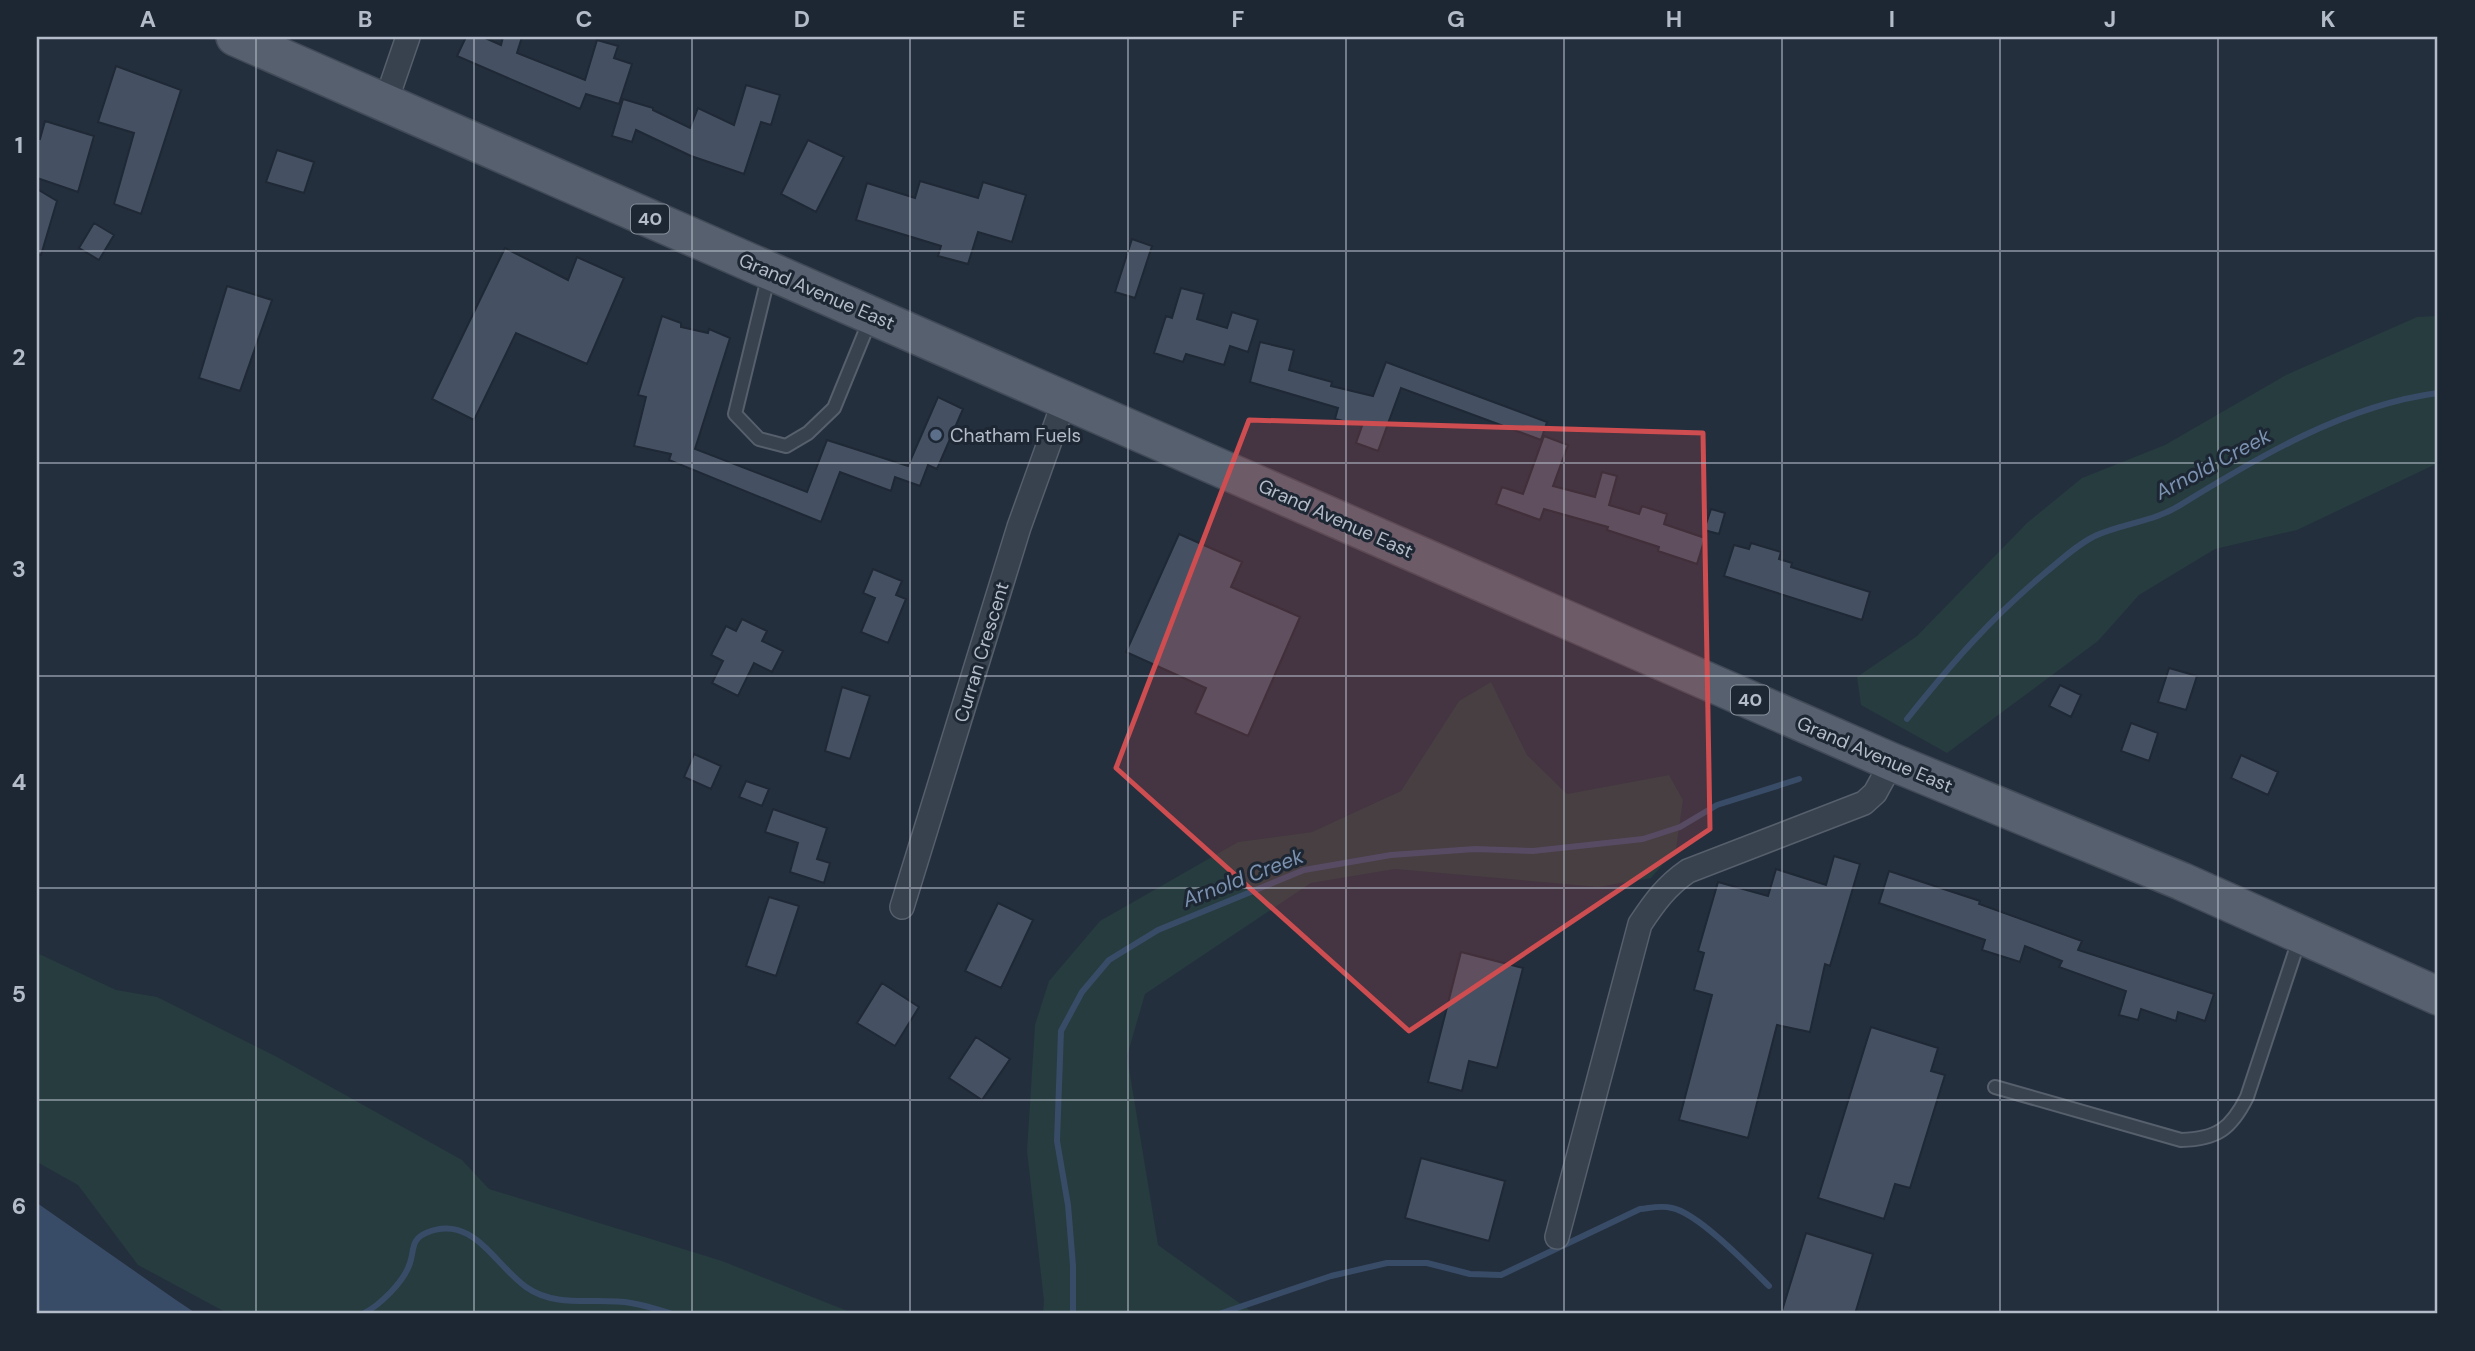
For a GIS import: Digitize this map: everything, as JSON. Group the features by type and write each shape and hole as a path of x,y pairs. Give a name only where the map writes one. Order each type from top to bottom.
{"main road":[{"name":"Grand Avenue East","path":"235,37 1892,762 2181,881 2438,996"}],"street":[{"path":"385,104 408,37"},
{"name":"Curran Crescent","path":"902,907 1019,527 1065,399"},
{"path":"1558,1237 1640,925 1656,901 1669,884 1688,871 1864,803 1875,793 1892,762"}],"lane":[{"path":"770,271 735,414 759,439 786,446 808,433 834,408 872,315"},
{"path":"1994,1087 2181,1140 2204,1139 2226,1128 2247,1097 2301,934"}],"highlighted area":[{"path":"1249,420 1703,433 1710,829 1409,1031 1116,768"}],"green space":[{"path":"2438,316 2438,463 2297,530 2215,549 2139,595 2098,641 1947,753 1861,705 1857,677 1917,636 2027,523 2082,478 2165,445 2286,375 2417,317"},
{"path":"1491,682 1527,755 1567,794 1669,775 1683,800 1676,849 1651,878 1598,887 1395,869 1311,883 1145,994 1127,1056 1158,1245 1255,1314 1043,1314 1044,1301 1027,1151 1035,1025 1049,981 1100,921 1238,842 1312,832 1401,791 1459,701"},
{"path":"37,953 116,990 157,997 277,1057 462,1160 489,1189 722,1261 855,1314 229,1314 138,1265 78,1185 37,1162"}],"water":[{"path":"37,1203 176,1300 197,1314 37,1314"}],"building":[{"path":"466,37 483,37 501,45 503,37 522,37 517,53 585,80 597,40 618,46 614,58 632,64 619,104 586,94 580,109 457,56"},
{"path":"116,66 181,90 141,214 114,204 134,133 98,122"},
{"path":"746,85 780,95 771,125 761,122 744,174 691,156 636,130 632,142 612,136 623,99 653,108 690,128 698,108 734,125"},
{"path":"45,121 94,136 78,192 37,178 37,138 40,139"},
{"path":"808,140 844,157 816,212 781,194"},
{"path":"277,150 314,162 304,193 266,182"},
{"path":"920,181 978,198 983,182 1026,195 1012,242 978,232 968,264 938,256 941,246 856,220 867,183 915,198"},
{"path":"37,189 57,201 41,255 37,254"},
{"path":"94,223 114,235 99,260 79,248"},
{"path":"1132,239 1152,246 1135,298 1115,292"},
{"path":"505,248 568,280 577,257 624,278 587,364 516,333 474,420 432,399"},
{"path":"227,286 272,300 240,391 199,378"},
{"path":"1181,288 1204,294 1197,319 1227,328 1232,312 1258,320 1248,352 1230,346 1224,365 1186,354 1183,362 1154,353 1166,316 1172,318"},
{"path":"662,316 681,323 681,327 708,333 709,329 730,338 695,449 807,492 827,440 908,466 938,397 963,409 937,469 928,465 920,486 895,477 891,491 840,472 821,522 669,460 671,454 634,446 646,397 638,395"},
{"path":"1260,342 1294,350 1289,370 1332,382 1331,386 1373,396 1386,362 1547,422 1541,440 1401,388 1378,451 1356,443 1362,426 1335,419 1338,408 1250,382"},
{"path":"1544,436 1568,445 1553,486 1595,497 1602,472 1617,476 1609,505 1639,514 1642,506 1667,514 1664,524 1705,538 1697,564 1658,551 1659,547 1607,530 1608,527 1544,509 1540,520 1496,504 1502,487 1523,494"},
{"path":"1711,509 1725,513 1719,534 1704,530"},
{"path":"1179,534 1242,562 1231,587 1300,617 1248,736 1195,713 1206,688 1126,652"},
{"path":"1751,543 1781,552 1779,559 1792,563 1791,567 1870,592 1862,620 1724,576 1734,545 1749,549"},
{"path":"873,569 902,581 896,595 906,599 888,643 861,632 875,598 863,593"},
{"path":"742,619 767,631 762,641 783,651 772,672 754,663 738,696 712,683 723,661 711,655 726,626 736,631"},
{"path":"2169,668 2197,676 2186,710 2158,702"},
{"path":"2060,685 2081,695 2071,717 2049,706"},
{"path":"842,687 870,696 850,759 825,751"},
{"path":"2131,723 2158,733 2149,761 2121,751"},
{"path":"694,754 721,766 711,789 684,777"},
{"path":"2241,755 2278,772 2268,795 2231,778"},
{"path":"746,781 769,789 762,806 739,797"},
{"path":"773,809 827,828 817,859 830,863 824,883 790,872 798,843 765,832"},
{"path":"1834,856 1860,864 1830,966 1825,964 1810,1032 1777,1025 1748,1138 1679,1120 1712,995 1694,990 1704,953 1698,951 1718,882 1768,896 1776,869 1826,885"},
{"path":"1889,871 1980,901 1979,904 2082,941 2078,950 2214,994 2205,1021 2178,1012 2176,1021 2141,1009 2138,1020 2119,1015 2126,991 2059,967 2062,961 2025,946 2020,962 1982,950 1985,940 1879,903"},
{"path":"769,897 799,906 776,976 746,966"},
{"path":"998,903 1033,920 1001,988 965,971"},
{"path":"1461,952 1523,968 1497,1068 1469,1061 1462,1091 1428,1082"},
{"path":"882,983 919,1007 895,1046 857,1023"},
{"path":"1871,1027 1938,1048 1931,1071 1945,1075 1910,1188 1895,1184 1884,1219 1818,1198"},
{"path":"976,1037 1010,1059 982,1100 949,1078"},
{"path":"1421,1158 1505,1181 1489,1241 1405,1218"},
{"path":"1806,1233 1873,1254 1855,1314 1781,1314"}],"waterway":[{"name":"Arnold Creek","path":"1907,719 1989,624 2025,590 2084,542 2097,535 2172,510 2273,451 2337,421 2404,399 2438,393"},
{"name":"Arnold Creek","path":"1073,1314 1073,1266 1068,1205 1057,1141 1061,1031 1082,992 1109,960 1158,930 1304,870 1391,855 1475,849 1533,851 1643,839 1680,827 1717,805 1799,779"},
{"path":"1219,1314 1331,1276 1387,1263 1427,1263 1470,1274 1501,1275 1640,1209 1660,1207 1683,1212 1709,1230 1769,1286"},
{"name":"Arnold Creek","path":"363,1314 384,1299 403,1278 418,1239 426,1233 442,1229 457,1230 469,1235 514,1277 538,1294 564,1300 618,1301 672,1314"}],"place":[{"name":"Chatham Fuels","path":"936,435"}]}
